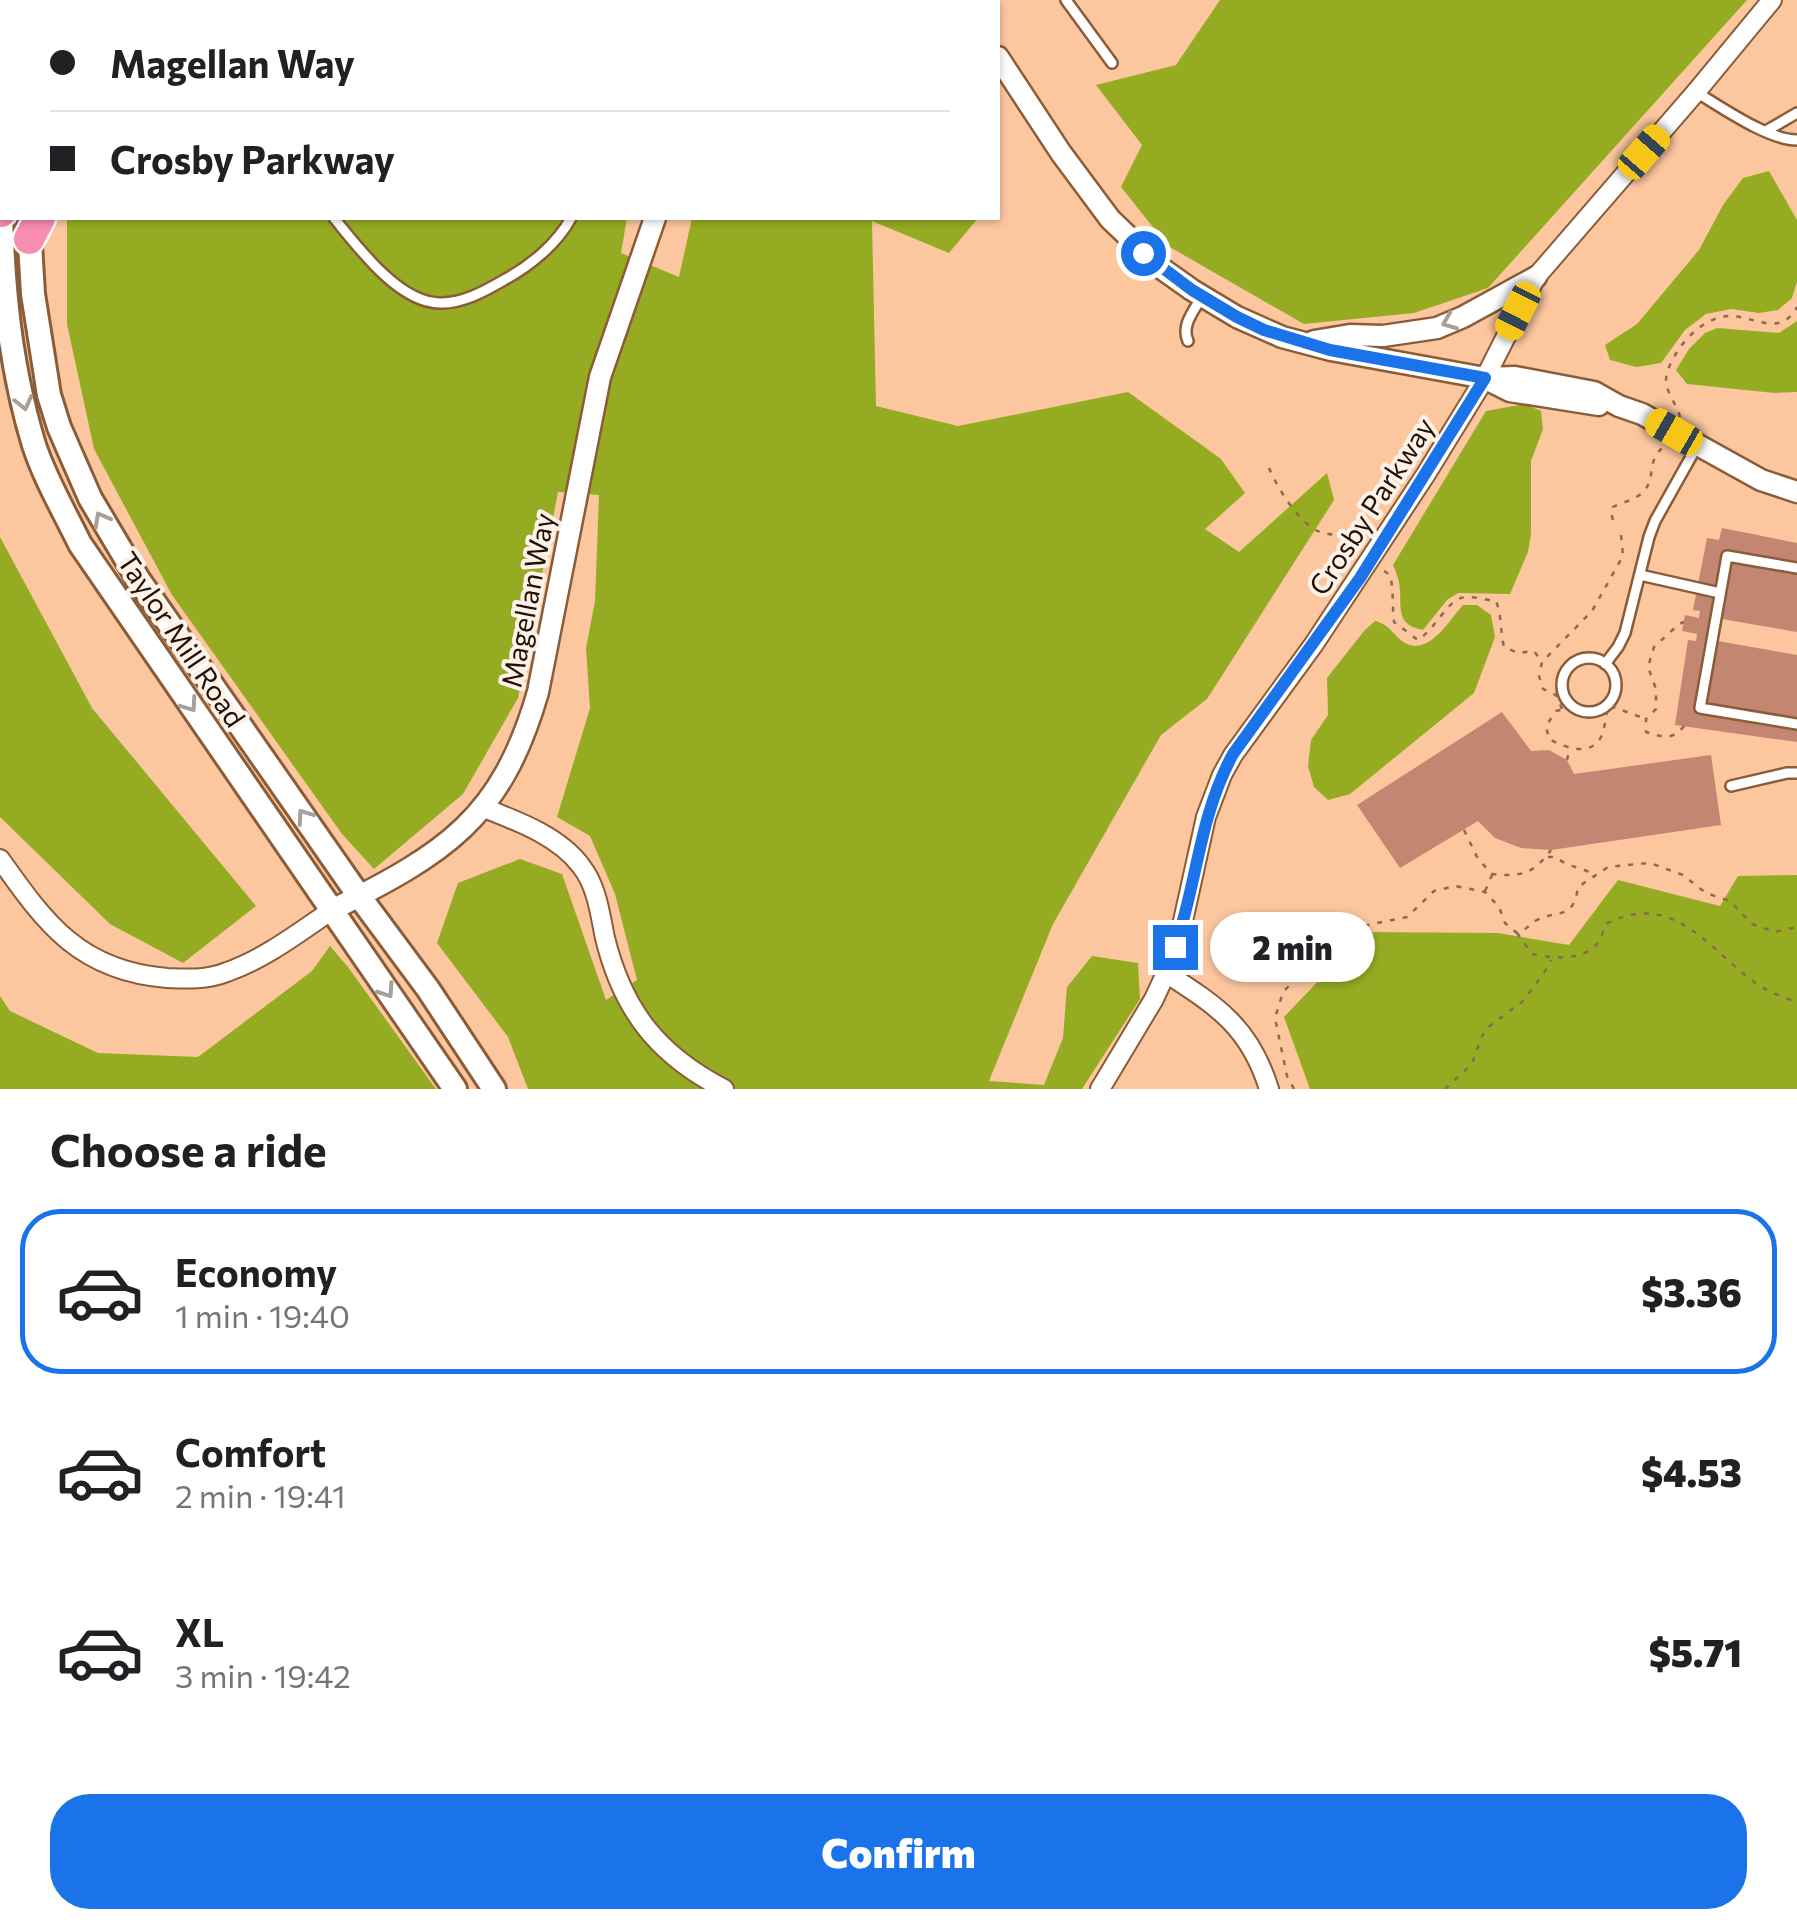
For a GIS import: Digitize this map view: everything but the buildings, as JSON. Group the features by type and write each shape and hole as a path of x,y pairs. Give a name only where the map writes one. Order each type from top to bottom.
{"main road":[{"name":"Taylor Mill Road","path":"0,168 0,211"},
{"name":"Taylor Mill Road","path":"0,220 9,336 34,446 80,544 456,1089"},
{"name":"Taylor Mill Road","path":"32,225 33,294 48,394 58,427 90,498 138,580 428,989 494,1089"}],"street":[{"name":"Crosby Parkway","path":"1100,1089 1166,972 1184,922 1206,817 1222,775 1249,730 1370,562 1485,378 1536,278 1772,0"},
{"path":"1000,61 1061,154 1110,219 1152,260 1250,324 1302,343 1485,378 1510,391 1619,406 1642,414 1762,480 1797,492"},
{"name":"Magellan Way","path":"332,910 410,870 465,828 502,782 538,692 600,377 654,220"},
{"path":"1302,343 1437,328 1536,278"},
{"path":"484,808 543,835 582,866 596,898 618,981 630,1004 674,1059 724,1089"},
{"path":"0,859 27,897 69,942 119,970 150,976 190,980 225,973 265,956 332,910"},
{"path":"1166,972 1222,1012 1240,1030 1253,1047 1269,1089"}],"lane":[{"path":"1066,0 1112,63"},
{"path":"1696,92 1750,124 1797,140"},
{"path":"1766,131 1797,112"},
{"path":"336,220 388,279 437,304 484,291 515,274 548,248 569,220"},
{"path":"1188,341 1188,320 1202,296"},
{"path":"1605,664 1625,633 1648,537 1697,446"},
{"path":"1797,568 1727,556 1700,708 1797,724"},
{"path":"1640,576 1720,593"},
{"path":"1589,658 1605,664 1616,683 1608,704 1591,712 1568,708 1562,685 1568,670 1589,658"},
{"path":"1731,786 1797,773"}],"path":[{"path":"1680,418 1666,378 1668,367 1687,336 1705,324 1731,316 1779,324 1797,306"},
{"path":"1613,520 1613,507 1647,489 1651,464 1668,443"},
{"path":"1269,468 1276,484 1305,522 1320,532 1361,536 1368,544 1370,562 1390,575 1394,622 1418,640 1429,633 1454,600 1464,596 1496,601 1504,646 1518,653 1534,651 1542,662"},
{"path":"1621,535 1623,556 1592,611 1542,662 1539,676 1542,688 1568,708 1556,711 1546,726 1549,739 1570,750 1590,748 1600,739 1608,704 1646,719"},
{"path":"1623,556 1634,560"},
{"path":"1684,622 1654,647 1648,667 1656,690 1656,709 1646,719 1646,732 1665,738 1678,734 1684,726"},
{"path":"1568,760 1570,750"},
{"path":"1464,830 1478,859 1492,874 1514,876 1537,868 1550,850"},
{"path":"1545,858 1556,857 1567,866 1583,868 1595,876"},
{"path":"1517,933 1528,930 1533,921 1567,911 1576,903 1578,887 1608,867 1650,863 1683,875 1706,893 1730,902 1752,924 1775,932 1797,927"},
{"path":"1485,892 1492,874"},
{"path":"1294,1089 1287,1076 1275,1018 1283,992 1326,948 1354,928 1406,917 1434,891 1456,886 1485,892 1499,906 1504,923 1532,954 1552,958 1585,953 1599,943 1606,924 1624,914 1671,916 1758,984 1797,1002"},
{"path":"1445,1089 1472,1064 1487,1028 1523,1001 1552,958"}],"green space":[{"path":"1220,0 1747,0 1488,288 1414,313 1304,324 1168,246 1121,187 1142,145 1096,85 1176,65"},
{"path":"1769,171 1797,220 1797,281 1792,298 1778,310 1759,313 1731,309 1706,314 1685,330 1661,363 1636,367 1610,360 1605,345 1637,324 1699,250 1743,178"},
{"path":"67,220 627,220 621,253 679,277 692,220 976,220 949,253 872,221 876,406 958,426 1128,392 1221,459 1245,493 1205,529 1239,552 1327,473 1334,500 1207,699 1161,735 1053,924 989,1081 1044,1085 1063,1038 1067,987 1092,956 1138,963 1140,999 1082,1089 528,1089 508,1037 437,943 458,883 520,859 562,874 606,1000 637,980 615,894 590,836 557,817 590,708 586,648 595,601 599,495 558,492 518,698 463,794 374,869 342,834 172,595 94,449 67,324"},
{"path":"1797,321 1797,392 1687,384 1676,370 1689,349 1705,333 1717,328 1779,333"},
{"path":"1525,404 1541,411 1543,429 1531,461 1528,552 1510,594 1458,593 1447,600 1423,630 1414,627 1403,618 1393,565 1486,411"},
{"path":"0,537 92,708 256,906 183,963 110,924 0,817"},
{"path":"1463,605 1477,605 1491,615 1495,637 1474,693 1350,794 1328,800 1314,787 1308,766 1311,740 1328,715 1327,678 1375,621 1403,642 1416,646 1439,634"},
{"path":"1797,875 1797,1089 1310,1089 1284,1017 1365,932 1498,933 1569,945 1618,880 1720,906 1738,876"},
{"path":"330,946 436,1089 0,1089 0,996 10,1011 98,1053 198,1057 312,971"}],"route":[{"path":"1143,253 1192,290 1264,330 1330,350 1485,378 1360,578 1233,754 1206,817 1175,947"}]}
